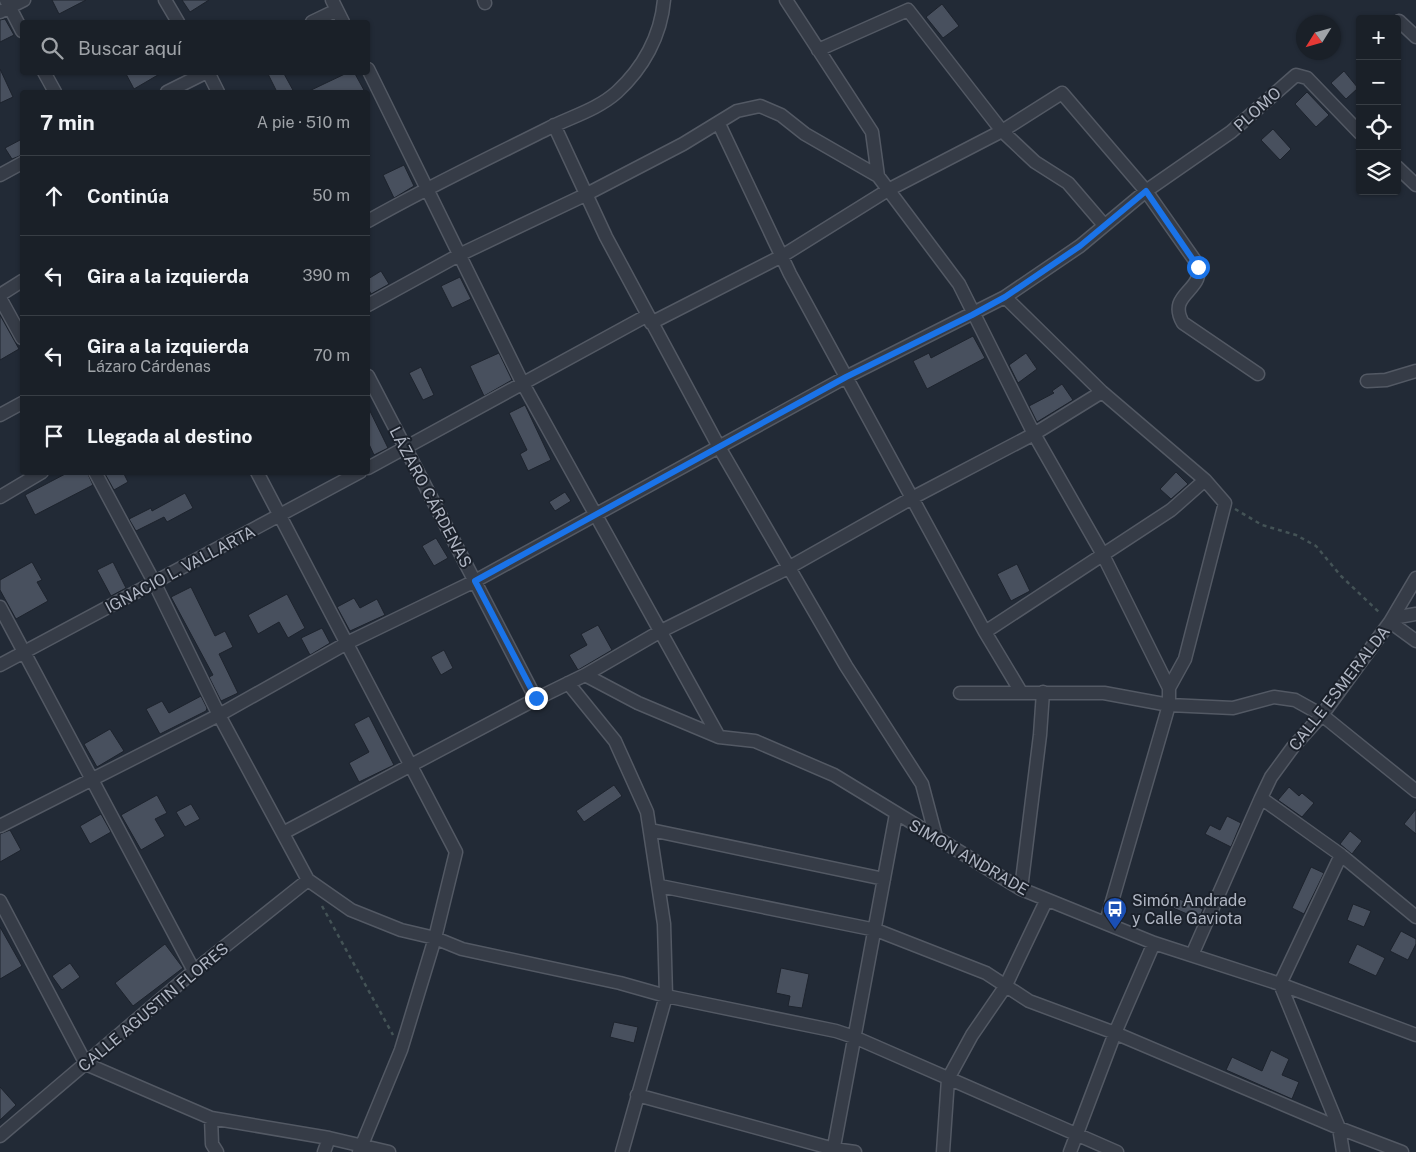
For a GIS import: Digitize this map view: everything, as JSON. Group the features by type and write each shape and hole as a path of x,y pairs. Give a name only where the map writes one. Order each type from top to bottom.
{"street":[{"path":"20,28 5,6 24,0"},
{"path":"165,0 177,20"},
{"path":"370,220 554,125 595,107 616,93 638,70 652,46 663,17 664,0"},
{"path":"786,0 872,132 878,176"},
{"path":"315,20 334,5 342,20"},
{"path":"818,50 908,10 1002,131 1035,162 1068,182 1104,225"},
{"path":"1401,22 1416,37"},
{"path":"46,75 54,90"},
{"path":"171,90 201,75"},
{"path":"209,75 217,90"},
{"path":"369,75 373,92 427,189 522,382 719,737"},
{"name":"PLOMO","path":"1146,191 1231,132 1296,75 1307,78 1356,129"},
{"path":"370,467 522,382 782,256 888,190 1002,131 1062,93 1146,191 1198,267 1198,279 1177,306 1177,313 1183,323 1258,374"},
{"path":"370,304 459,255 585,194 719,124 738,111 760,106 781,115 806,134 878,176 915,222 959,284 972,315 1034,434 1102,554 1169,688 1169,705 1106,922"},
{"path":"719,124 782,256 846,377 1020,692"},
{"path":"554,125 585,194 718,447 846,666 922,784 936,837"},
{"path":"0,175 20,164"},
{"path":"1401,171 1416,185"},
{"path":"0,826 219,714 347,643 475,581 846,377 1005,297 1080,246 1146,191"},
{"path":"20,282 0,296 20,334"},
{"path":"1005,297 1102,392 1205,480 1225,502 1185,659 1169,688"},
{"path":"1367,381 1386,380 1416,371"},
{"name":"LÁZARO CÁRDENAS","path":"370,380 536,698"},
{"path":"283,833 536,698 585,676 661,631 788,568 912,498 1034,434 1102,392"},
{"path":"0,415 20,404"},
{"path":"0,497 37,475"},
{"path":"97,475 154,582 219,714 308,880 351,910 401,930 435,938 462,949 854,1037 1117,1152"},
{"path":"259,475 456,852 435,938 400,1050 360,1148"},
{"name":"IGNACIO L. VALLARTA","path":"0,665 354,475"},
{"path":"986,632 1171,510 1205,480"},
{"name":"CALLE ESMERALDA","path":"1192,955 1271,777 1293,747 1322,715 1392,620 1416,578"},
{"path":"0,607 194,970"},
{"path":"1392,620 1416,614"},
{"path":"1392,620 1416,641"},
{"name":"SIMON ANDRADE","path":"585,676 638,703 719,737 755,741 834,774 896,814 1021,888 1046,900 1106,922 1154,943 1280,984 1416,1035"},
{"path":"568,683 615,741 647,812 660,886 664,924 666,996 622,1152"},
{"path":"1021,888 1043,692"},
{"path":"960,693 1104,693 1169,705 1233,708 1274,697 1295,700 1322,715 1416,790"},
{"path":"1261,798 1341,855 1416,917"},
{"path":"834,1150 896,814"},
{"path":"651,830 884,879"},
{"path":"1341,855 1280,984 1339,1128 1343,1152"},
{"name":"CALLE AGUSTIN FLORES","path":"0,1136 194,970 308,880"},
{"path":"660,886 876,930 986,973 1004,987 1029,1001 1115,1033 1339,1128 1402,1152"},
{"path":"0,900 86,1064 211,1118 329,1138 360,1148 389,1152"},
{"path":"943,1152 948,1079 972,1035 1004,987 1046,900"},
{"path":"1070,1152 1115,1033 1154,943"},
{"path":"637,1095 834,1150 855,1152"},
{"path":"211,1118 213,1149"},
{"path":"324,1152 329,1138"}],"path":[{"path":"1225,502 1262,526 1296,535 1316,546 1341,576 1392,620"},
{"path":"322,906 400,1050"}],"building":[{"path":"52,0 86,0 59,14"},
{"path":"182,0 209,0 190,12"},
{"path":"942,4 959,26 943,38 926,17"},
{"path":"5,19 14,35 0,42 0,20"},
{"path":"0,69 13,97 0,103"},
{"path":"1344,71 1356,86 1356,90 1346,99 1331,83"},
{"path":"127,75 158,75 134,89"},
{"path":"268,75 285,75 293,90 276,90"},
{"path":"343,75 356,75 364,90 311,90"},
{"path":"1307,92 1329,115 1316,127 1295,104"},
{"path":"1273,129 1291,149 1280,160 1261,140"},
{"path":"20,140 20,156 12,159 5,148"},
{"path":"404,165 414,186 394,198 383,175"},
{"path":"381,271 389,284 371,294 370,278"},
{"path":"460,277 471,299 452,308 441,286"},
{"path":"0,315 19,349 0,360"},
{"path":"973,336 985,358 927,389 913,361 929,353 931,358"},
{"path":"499,353 512,380 484,396 470,366"},
{"path":"1026,353 1037,369 1018,383 1009,365"},
{"path":"421,367 434,395 423,400 409,373"},
{"path":"1062,384 1073,400 1037,422 1029,406 1054,393 1052,391"},
{"path":"525,405 551,460 528,471 520,454 527,450 509,413"},
{"path":"370,411 388,448 374,455 370,446"},
{"path":"1176,472 1188,484 1171,499 1160,489"},
{"path":"63,475 88,475 93,485 35,515 25,495"},
{"path":"106,475 124,475 128,482 114,490"},
{"path":"565,492 571,501 555,511 549,502"},
{"path":"185,493 193,508 167,522 164,517 136,531 129,519 151,508 152,511"},
{"path":"436,538 448,558 434,566 422,546"},
{"path":"32,562 42,580 37,582 48,601 16,619 0,590 0,580"},
{"path":"113,562 126,588 111,596 97,570"},
{"path":"1017,564 1030,591 1011,601 997,574"},
{"path":"191,587 215,636 225,631 233,647 219,654 238,693 221,701 209,677 213,675 171,597"},
{"path":"287,594 305,628 288,638 279,622 258,634 248,615"},
{"path":"354,598 360,608 377,599 385,615 350,631 337,607"},
{"path":"598,625 612,650 578,670 569,655 587,645 581,634"},
{"path":"322,628 330,643 310,655 301,638"},
{"path":"444,650 453,668 441,675 431,657"},
{"path":"201,696 207,708 206,711 160,734 146,709 162,701 169,713"},
{"path":"369,716 394,765 359,782 349,763 369,752 354,724"},
{"path":"110,729 124,751 97,767 84,744"},
{"path":"614,785 622,796 584,822 576,811"},
{"path":"1289,787 1299,796 1302,793 1314,803 1302,817 1278,800"},
{"path":"157,795 167,813 155,819 165,836 141,850 121,815"},
{"path":"191,804 200,819 185,827 176,812"},
{"path":"1416,809 1416,834 1404,824"},
{"path":"101,814 111,832 90,844 80,826"},
{"path":"1227,816 1241,823 1231,847 1205,834 1210,825 1220,830"},
{"path":"10,830 21,850 0,862 0,834"},
{"path":"1350,831 1362,841 1352,854 1340,844"},
{"path":"1311,867 1324,873 1304,914 1292,908"},
{"path":"1177,898 1203,909 1199,919 1173,908"},
{"path":"1353,904 1371,911 1364,927 1347,920"},
{"path":"0,927 22,966 0,979"},
{"path":"1401,931 1416,939 1416,944 1408,960 1390,951"},
{"path":"165,944 183,968 133,1006 115,983"},
{"path":"1357,944 1385,958 1376,976 1348,963"},
{"path":"70,963 80,977 62,990 52,976"},
{"path":"781,968 809,974 802,1008 788,1006 790,996 776,993"},
{"path":"614,1022 638,1027 634,1043 610,1037"},
{"path":"1271,1050 1289,1059 1282,1075 1299,1082 1292,1099 1226,1070 1232,1057 1262,1071"},
{"path":"0,1087 16,1105 0,1120"}],"place":[{"name":"Simón Andrade y Calle Gaviota","path":"1115,930"}],"route":[{"path":"536,698 475,581 846,377 1005,297 1080,246 1146,191 1198,267"}]}
